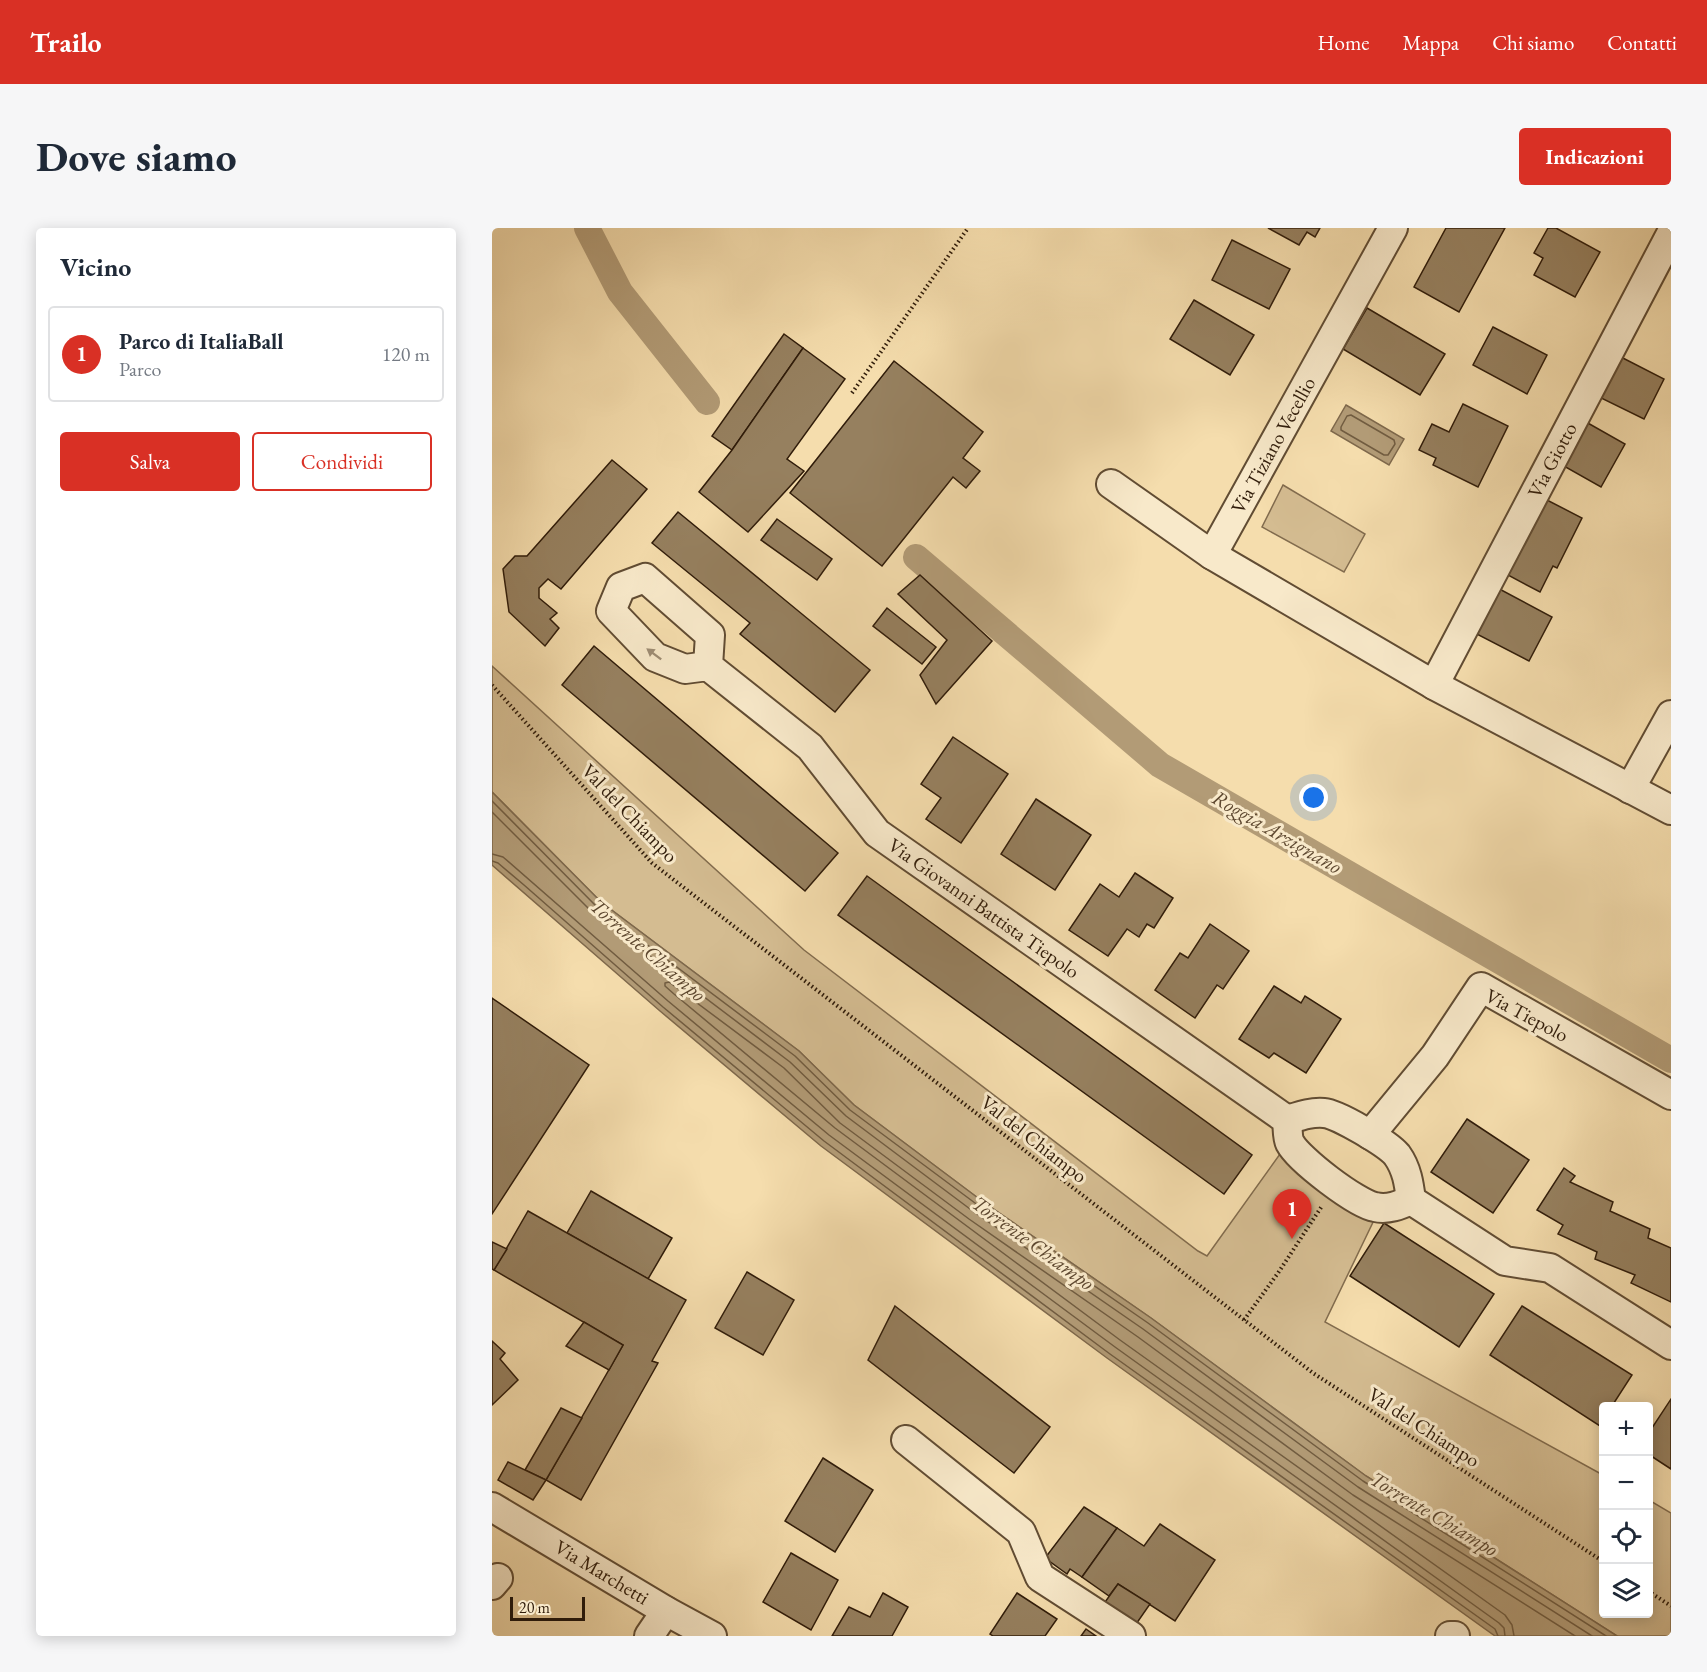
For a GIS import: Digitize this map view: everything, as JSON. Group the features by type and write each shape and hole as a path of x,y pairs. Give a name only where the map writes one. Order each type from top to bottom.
{"street":[{"name":"Via Tiziano Vecellio","path":"1212,555 1393,228"},
{"name":"Via Giotto","path":"1434,685 1671,234"},
{"path":"1111,484 1212,555 1434,685 1671,810"},
{"name":"Via Giovanni Battista Tiepolo","path":"708,666 810,747 877,833 1287,1120"},
{"path":"1630,789 1671,715"},
{"name":"Via Tiepolo","path":"1370,1135 1435,1056 1481,987 1671,1095"},
{"path":"1411,1200 1395,1207 1374,1207 1336,1185 1310,1167 1289,1142 1287,1120 1308,1113 1327,1113 1370,1135 1396,1154 1408,1176 1411,1200 1505,1261 1551,1268 1671,1345"},
{"path":"906,1440 1021,1532 1040,1577 1131,1636"},
{"name":"Via Marchetti","path":"492,1507 712,1636"},
{"path":"649,1636 666,1611"}],"path":[{"path":"852,393 968,228"},
{"name":"Val del Chiampo","path":"492,684 652,863 1313,1372 1599,1559"},
{"path":"1244,1320 1336,1185"},
{"path":"1653,1594 1671,1606"}],"shaded area":[{"path":"1283,485 1365,534 1344,572 1262,527"},
{"path":"492,666 804,950 1198,1251 1207,1256 1280,1154 1366,1213 1376,1216 1325,1322 1599,1473 1599,1618 1653,1618 1653,1502 1671,1513 1671,1636 1617,1636 1366,1476 1151,1318 982,1201 854,1105 799,1051 601,902 492,792"}],"water":[{"path":"1346,405 1404,439 1389,465 1331,431"},
{"name":"Torrente Chiampo","path":"492,792 601,902 799,1051 854,1105 982,1201 1151,1318 1366,1476 1617,1636 1495,1636 1107,1358 821,1146 660,1011 492,865"}],"building":[{"path":"1268,228 1320,228 1315,237 1307,232 1299,245"},
{"path":"1446,228 1505,228 1459,312 1414,287"},
{"path":"1548,228 1556,228 1600,252 1575,297 1534,275 1543,258 1534,253"},
{"path":"1232,240 1290,269 1269,309 1212,280"},
{"path":"1194,300 1254,335 1230,375 1170,339"},
{"path":"1367,308 1445,354 1420,395 1343,349"},
{"path":"1493,327 1547,355 1527,394 1473,365"},
{"path":"784,334 803,348 732,450 712,436"},
{"path":"803,348 845,379 787,459 804,471 748,532 699,492 732,450"},
{"path":"1617,355 1664,379 1644,419 1597,396"},
{"path":"894,361 983,432 963,458 980,471 966,488 953,477 882,566 790,493"},
{"path":"1463,404 1508,426 1478,487 1433,465 1436,458 1419,450 1432,424 1449,432"},
{"path":"1586,422 1625,444 1601,487 1562,465"},
{"path":"612,460 647,489 561,589 548,579 539,588 539,598 557,613 550,619 559,628 545,646 509,612 503,569 515,556 527,556"},
{"path":"1543,498 1582,518 1557,568 1553,566 1540,592 1506,574"},
{"path":"678,512 870,670 835,712 740,634 750,623 652,543"},
{"path":"777,519 832,559 817,580 761,540"},
{"path":"920,575 992,641 936,704 920,675 947,640 898,594"},
{"path":"1490,584 1552,617 1529,661 1467,629"},
{"path":"887,608 936,647 922,664 873,626"},
{"path":"594,646 838,853 805,891 562,685"},
{"path":"953,737 1008,774 961,843 926,819 941,798 921,784"},
{"path":"1036,799 1091,835 1055,890 1001,854"},
{"path":"1135,873 1173,898 1154,928 1147,924 1139,937 1127,929 1108,956 1069,930 1100,884 1119,897"},
{"path":"867,876 1252,1155 1224,1194 838,915"},
{"path":"1210,924 1249,951 1223,989 1217,985 1195,1018 1155,990 1180,953 1188,958"},
{"path":"1274,986 1301,1003 1305,996 1341,1019 1306,1073 1274,1053 1269,1058 1239,1039"},
{"path":"492,998 589,1065 492,1214"},
{"path":"1467,1119 1529,1160 1493,1213 1431,1172"},
{"path":"1564,1168 1575,1176 1570,1182 1613,1202 1610,1211 1650,1229 1648,1238 1671,1248 1671,1302 1631,1283 1635,1275 1595,1259 1597,1252 1558,1234 1563,1225 1537,1210"},
{"path":"591,1191 672,1238 648,1279 567,1233"},
{"path":"528,1211 686,1300 652,1361 658,1363 581,1500 546,1480 623,1345 494,1270"},
{"path":"1384,1223 1494,1294 1459,1347 1350,1276"},
{"path":"492,1242 507,1249 494,1270 492,1269"},
{"path":"747,1272 794,1300 763,1355 715,1328"},
{"path":"895,1306 1050,1427 1014,1473 868,1360"},
{"path":"1522,1306 1632,1375 1615,1402 1599,1402 1599,1425 1490,1355"},
{"path":"584,1322 623,1345 609,1370 566,1346"},
{"path":"492,1341 505,1353 500,1359 518,1380 492,1405"},
{"path":"1671,1399 1671,1469 1653,1457 1653,1426"},
{"path":"561,1408 582,1418 546,1480 525,1470"},
{"path":"823,1458 873,1490 835,1552 785,1521"},
{"path":"508,1462 546,1480 533,1500 498,1480"},
{"path":"1084,1507 1117,1528 1082,1577 1070,1569 1067,1574 1045,1558"},
{"path":"1160,1524 1215,1560 1175,1621 1118,1584 1109,1596 1082,1577 1117,1528 1144,1546"},
{"path":"791,1553 838,1580 811,1630 763,1602"},
{"path":"1118,1584 1150,1604 1132,1630 1100,1609"},
{"path":"883,1593 908,1607 892,1636 832,1636 849,1607 870,1617"},
{"path":"1017,1593 1057,1619 1045,1636 993,1636 990,1634"},
{"path":"1086,1629 1096,1636 1081,1636"}],"waterway":[{"name":"Roggia Arzignano","path":"587,228 620,292 707,402"},
{"name":"Roggia Arzignano","path":"916,557 1160,765 1671,1060"}],"place":[{"name":"Parco di ItaliaBall","path":"1292,1239"}]}
